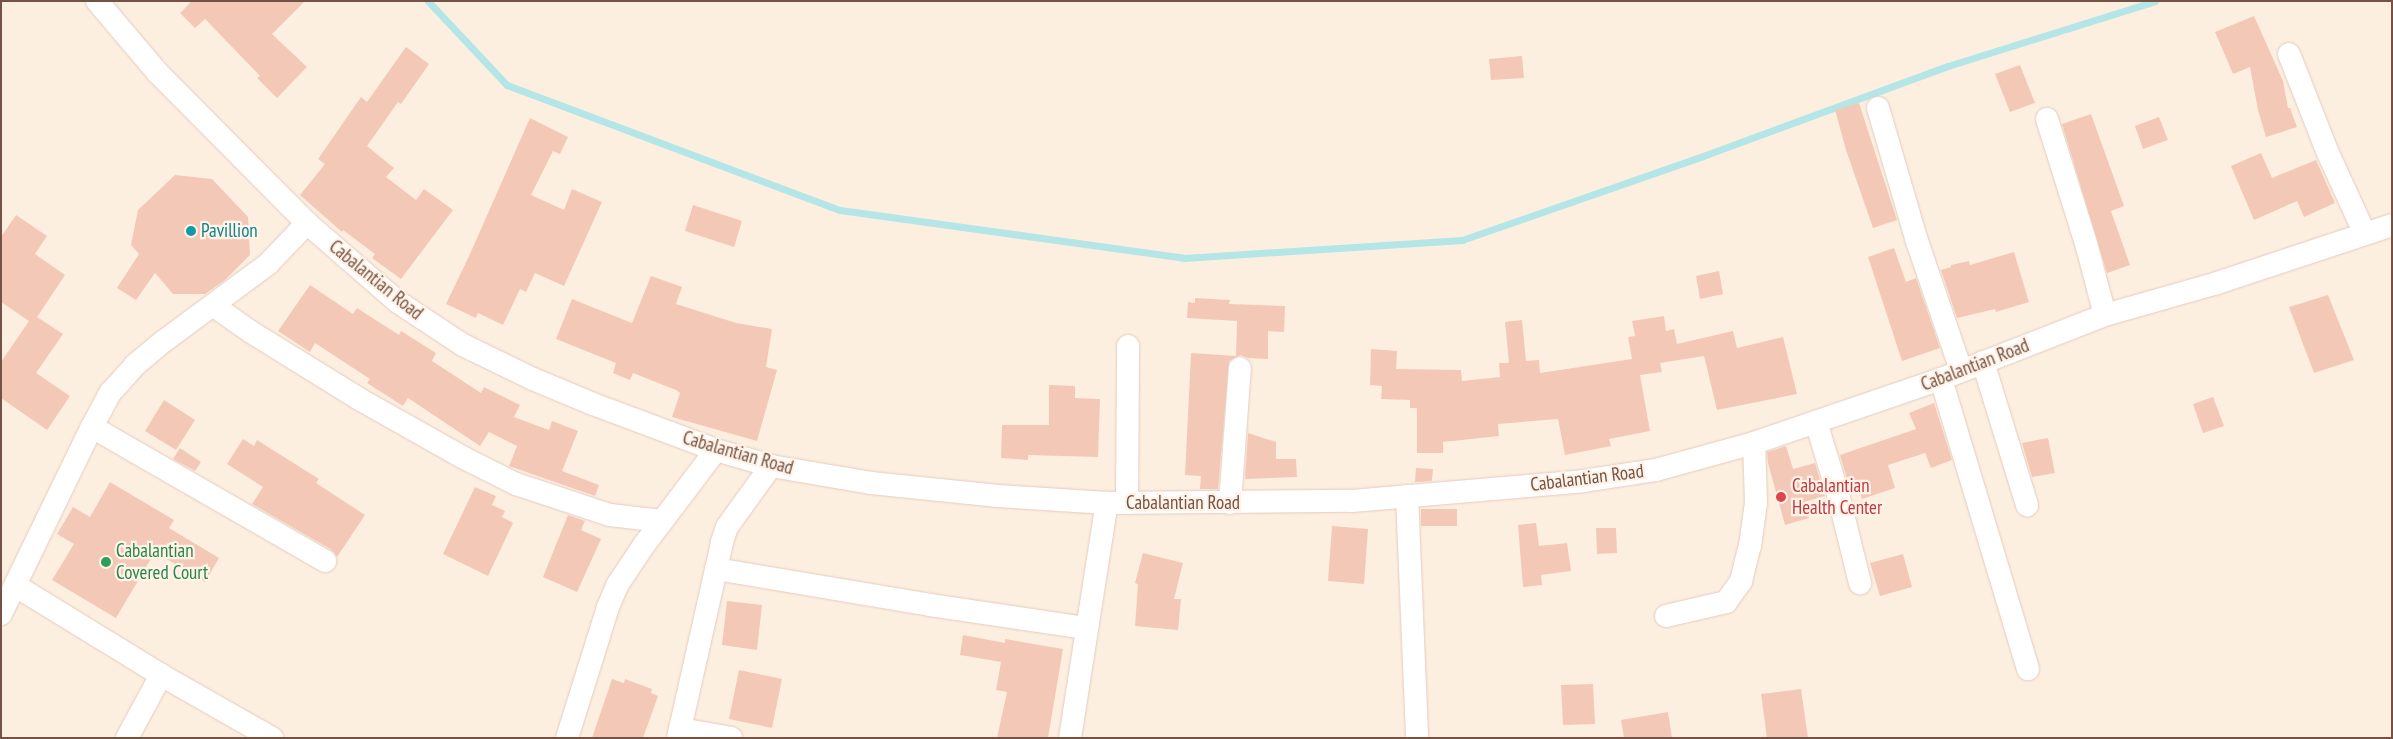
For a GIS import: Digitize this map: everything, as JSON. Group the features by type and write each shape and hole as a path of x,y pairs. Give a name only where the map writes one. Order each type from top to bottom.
{"street":[{"name":"Cabalantian Road","path":"97,1 157,72 307,223 398,302 463,345 533,380 716,450 770,466 872,483 998,496 1117,503 1352,501 1583,481 1656,470 1754,443 1951,374 2106,315 2217,283 2392,225"},
{"path":"2289,54 2327,152 2366,234"},
{"path":"1878,108 1917,241 2028,669"},
{"path":"2047,119 2106,315"},
{"path":"1,614 111,392 135,365 268,264 307,223"},
{"path":"214,306 251,332 361,400 516,484 610,515 662,521"},
{"path":"1070,738 1086,628 1117,503 1128,346"},
{"path":"1983,362 2027,505"},
{"path":"1230,503 1240,368"},
{"path":"1816,422 1838,494 1860,583"},
{"path":"92,427 325,561"},
{"path":"1666,616 1726,602 1741,581 1750,546 1756,502 1754,443"},
{"path":"567,738 608,607 618,584 662,521 716,450"},
{"path":"731,738 679,733 727,527 770,466"},
{"path":"1406,496 1417,737"},
{"path":"716,568 930,605 1086,628"},
{"path":"16,586 161,675 272,738"},
{"path":"127,738 161,675"}],"building":[{"path":"188,1 305,1 272,34 307,67 277,98 257,78 260,76 205,19 195,28 180,13 190,3"},
{"path":"2254,16 2283,81 2288,108 2290,108 2297,127 2266,137 2258,110 2250,67 2233,74 2215,32"},
{"path":"406,47 429,64 401,104 398,102 367,146 394,168 386,177 416,200 424,189 453,210 401,279 372,258 375,254 343,230 342,232 300,195 325,164 318,159 361,97 367,102"},
{"path":"1522,56 1524,78 1491,80 1489,59"},
{"path":"2020,65 2035,103 2010,112 1995,74"},
{"path":"1859,103 1897,220 1873,228 1846,150 1835,110"},
{"path":"2091,114 2124,206 2111,211 2130,265 2107,273 2062,124"},
{"path":"2159,117 2168,140 2143,149 2135,126"},
{"path":"530,118 568,137 560,154 553,151 531,195 564,210 572,189 602,202 564,286 535,273 526,292 520,289 503,325 478,313 476,318 446,304"},
{"path":"2261,153 2272,178 2316,160 2335,203 2304,217 2297,201 2254,220 2231,166"},
{"name":"Pavillion","path":"175,175 212,179 248,217 250,255 225,280 205,294 173,294 155,273 136,300 117,288 139,254 131,245 138,210"},
{"path":"693,205 742,221 734,247 685,231"},
{"path":"16,215 47,236 35,254 65,275 37,317 63,334 36,373 70,396 47,430 1,398 1,362 29,321 1,302 1,237"},
{"path":"1894,248 1906,282 1916,278 1940,348 1902,361 1868,257"},
{"path":"2014,252 2029,302 1996,312 1995,309 1957,318 1941,270 1951,267 1951,265 1969,261 1970,265"},
{"path":"1719,271 1723,294 1700,299 1696,276"},
{"path":"651,276 682,287 676,304 736,323 772,329 766,367 777,370 757,441 672,417 680,393 676,390 633,373 630,380 613,373 616,363 556,339 572,299 632,323"},
{"path":"310,285 353,314 357,308 399,335 401,331 436,353 432,361 481,393 484,387 520,405 514,417 549,430 552,421 578,431 562,471 599,485 595,496 509,466 517,446 489,432 480,446 408,398 403,406 367,383 370,379 315,343 310,352 278,331"},
{"path":"2328,295 2354,360 2314,373 2289,307"},
{"path":"1195,298 1230,300 1229,304 1285,306 1284,332 1268,331 1268,359 1248,358 1240,355 1229,361 1218,489 1200,489 1201,476 1185,475 1191,353 1236,356 1237,321 1187,318 1188,302 1195,303"},
{"path":"1664,316 1666,331 1674,329 1677,344 1733,331 1737,348 1783,337 1797,394 1717,410 1704,356 1660,363 1662,372 1640,375 1650,431 1609,439 1611,446 1565,455 1558,419 1498,424 1499,436 1443,442 1443,453 1417,453 1417,408 1410,408 1410,400 1381,399 1382,386 1370,385 1371,349 1397,351 1396,369 1461,370 1462,381 1500,377 1499,363 1509,363 1505,322 1522,320 1526,361 1539,360 1540,373 1632,359 1628,337 1635,336 1632,321"},
{"path":"1049,385 1075,386 1075,398 1100,399 1098,457 1028,455 1028,460 1001,458 1002,425 1049,425"},
{"path":"2213,397 2224,426 2203,433 2193,404"},
{"path":"164,400 195,420 176,450 145,431"},
{"path":"1934,403 1952,460 1931,468 1925,453 1888,465 1895,488 1862,499 1858,487 1850,489 1840,455 1916,429 1909,413"},
{"path":"1248,433 1276,442 1276,459 1296,459 1297,477 1245,479"},
{"path":"2048,438 2055,473 2032,477 2022,443"},
{"path":"243,439 254,446 257,440 319,479 316,483 365,515 337,557 332,550 252,504 263,487 227,464"},
{"path":"1786,446 1793,469 1815,463 1825,496 1804,502 1809,518 1785,525 1768,463 1767,452"},
{"path":"180,448 201,462 195,471 173,459"},
{"path":"1416,468 1433,469 1432,481 1415,482"},
{"name":"Cabalantian Covered Court","path":"110,482 174,520 169,528 219,558 205,582 155,552 116,618 52,580 74,544 57,534 73,507 90,517"},
{"path":"475,487 496,496 492,505 505,511 502,517 513,523 488,576 443,554"},
{"path":"1421,509 1457,509 1457,526 1421,526"},
{"path":"568,515 585,521 581,530 601,539 577,592 543,577"},
{"path":"1536,523 1539,546 1567,543 1571,571 1541,575 1542,585 1523,587 1518,525"},
{"path":"1332,526 1368,529 1364,584 1328,581"},
{"path":"1596,528 1616,528 1617,553 1597,554"},
{"path":"1143,553 1183,563 1174,599 1181,599 1178,630 1135,626 1138,584 1135,583"},
{"path":"1903,554 1912,587 1880,596 1870,563"},
{"path":"727,601 762,605 757,650 722,645"},
{"path":"963,635 1005,643 1005,639 1063,649 1048,738 997,738 1007,692 996,690 1001,662 960,655"},
{"path":"739,670 782,679 772,728 729,719"},
{"path":"612,679 624,683 625,679 652,689 651,693 658,696 643,738 592,738"},
{"path":"1593,684 1595,724 1563,725 1561,685"},
{"path":"1801,689 1808,738 1767,738 1761,694"},
{"path":"1668,712 1672,738 1624,738 1621,720"}],"waterway":[{"path":"428,1 507,85 840,210 1184,258 1462,240 1703,156 1948,66 2155,1"}],"place":[{"name":"Pavillion","path":"191,231"},
{"name":"Cabalantian Health Center","path":"1781,497"},
{"name":"Cabalantian Covered Court","path":"106,562"}]}
